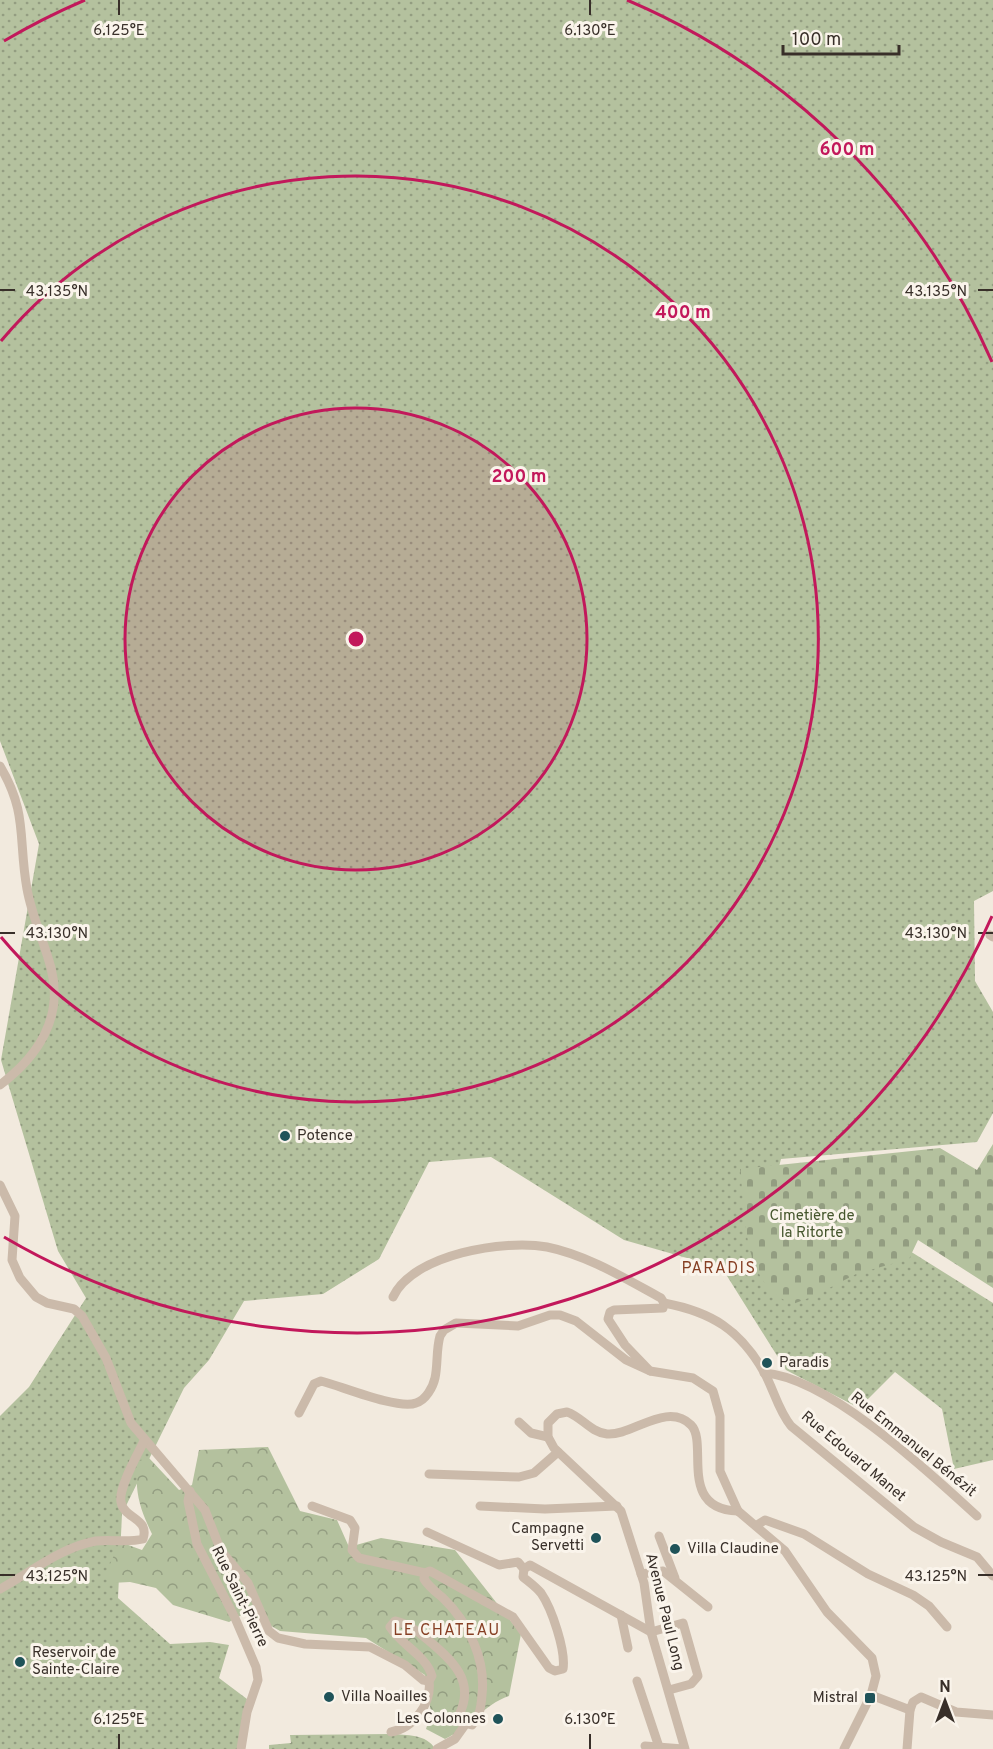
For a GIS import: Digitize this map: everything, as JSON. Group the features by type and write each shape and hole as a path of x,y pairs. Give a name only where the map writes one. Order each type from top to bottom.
{"street":[{"path":"0,766 17,799 27,889 51,965 54,987 52,1014 42,1043 24,1065 0,1085"},
{"path":"0,1185 15,1216 12,1252 14,1267 20,1278 36,1297 46,1303 74,1309 82,1316 106,1358 127,1417 144,1441 205,1510 221,1551 248,1582 269,1631 278,1638 305,1644 370,1647 388,1654 423,1680 429,1681"},
{"path":"393,1297 397,1288 423,1268 449,1256 484,1249 527,1246 548,1247 581,1258 615,1273 661,1298 664,1303"},
{"name":"Rue Edouard Manet","path":"650,1371 615,1331 608,1315 614,1310 663,1308 664,1303 704,1313 741,1339 764,1373 783,1417 791,1426 915,1527 941,1542 977,1557 993,1576"},
{"path":"299,1413 314,1384 321,1381 395,1403 416,1404 432,1385 438,1343 444,1330 449,1326 467,1322 518,1326 550,1315 560,1315 576,1321 607,1348 650,1371 693,1378 712,1391 720,1416 720,1471 738,1511"},
{"name":"Rue Emmanuel Bénézit","path":"764,1373 777,1374 794,1380 837,1403 934,1477 977,1516"},
{"path":"617,1506 577,1472 558,1452 548,1437 548,1423 551,1418 562,1411 572,1413 595,1431 609,1434 647,1421 673,1417 692,1425 696,1433 697,1472 703,1491 720,1508 738,1511 785,1551 827,1612 872,1658 876,1676 871,1695 844,1749"},
{"path":"519,1422 531,1433 548,1437"},
{"path":"0,1588 76,1548 97,1541 143,1539 145,1532 143,1525 122,1507 120,1499 123,1485 144,1441"},
{"path":"429,1474 519,1477 534,1473 558,1452"},
{"name":"Rue Saint-Pierre","path":"190,1491 188,1502 197,1544 235,1617 256,1667 258,1680 246,1712 240,1749"},
{"path":"312,1506 350,1520 355,1528 352,1550 359,1558 425,1573 430,1571 440,1576 513,1617 549,1668 555,1671 563,1669 565,1657 550,1610 541,1593 523,1577 524,1569 518,1562 499,1565 427,1532"},
{"path":"480,1506 545,1509 617,1506"},
{"name":"Avenue Paul Long","path":"617,1506 641,1574 651,1632 684,1749"},
{"path":"757,1525 765,1520 804,1534 841,1555 868,1574 913,1595 929,1606 947,1627"},
{"path":"659,1536 675,1578"},
{"path":"524,1569 530,1565 651,1632 683,1623 698,1676 690,1684 669,1690"},
{"path":"641,1574 663,1571 675,1578 708,1607"},
{"path":"391,1732 404,1729 419,1714 430,1693 429,1681 432,1676 430,1669 396,1636 390,1627 395,1621 408,1623 446,1654 455,1666 464,1682 465,1703 459,1715 460,1722 472,1725 481,1708 483,1670 470,1634 444,1599 429,1587 424,1579 425,1573"},
{"path":"621,1615 628,1648"},
{"path":"638,1681 658,1747"},
{"path":"871,1695 910,1710"},
{"path":"907,1749 910,1710 913,1702 921,1697 956,1712 993,1715"},
{"path":"437,1749 455,1739 465,1725"},
{"path":"645,1746 684,1749"}],"green space":[{"path":"0,0 993,0 993,891 974,901 975,981 993,1012 993,1113 977,1142 781,1159 766,1218 905,1248 993,1303 993,1460 954,1469 942,1409 895,1372 859,1408 786,1370 722,1268 624,1240 491,1157 429,1162 379,1259 323,1294 244,1301 209,1360 184,1388 122,1514 118,1598 170,1644 210,1642 229,1645 219,1678 247,1699 237,1749 0,1749 0,1416 29,1387 86,1298 58,1251 1,1060 39,844 0,741"},
{"name":"Cimetière de la Ritorte","path":"993,1144 993,1288 918,1240 909,1259 856,1274 814,1296 793,1304 776,1295 764,1281 755,1265 749,1247 740,1169 940,1148 977,1170"},
{"path":"268,1447 300,1511 337,1520 349,1547 381,1538 455,1550 521,1634 509,1696 491,1705 445,1739 426,1729 431,1713 425,1675 366,1638 280,1631 247,1612 229,1622 173,1605 156,1588 130,1582 111,1583 105,1575 120,1542 142,1550 152,1534 137,1490 139,1461 149,1458 179,1490 192,1485 199,1450"},
{"path":"391,1734 422,1738 435,1749 269,1749 269,1745 291,1743 290,1735"}],"place":[{"name":"Potence","path":"285,1136"},
{"name":"Paradis","path":"767,1363"},
{"name":"Campagne Servetti","path":"596,1538"},
{"name":"Villa Claudine","path":"675,1549"},
{"name":"Reservoir de Sainte-Claire","path":"20,1662"},
{"name":"Villa Noailles","path":"329,1697"},
{"name":"Mistral","path":"870,1698"},
{"name":"Les Colonnes","path":"498,1719"}],"district":[{"name":"PARADIS","path":"719,1269"},
{"name":"LE CHATEAU","path":"447,1631"}]}
